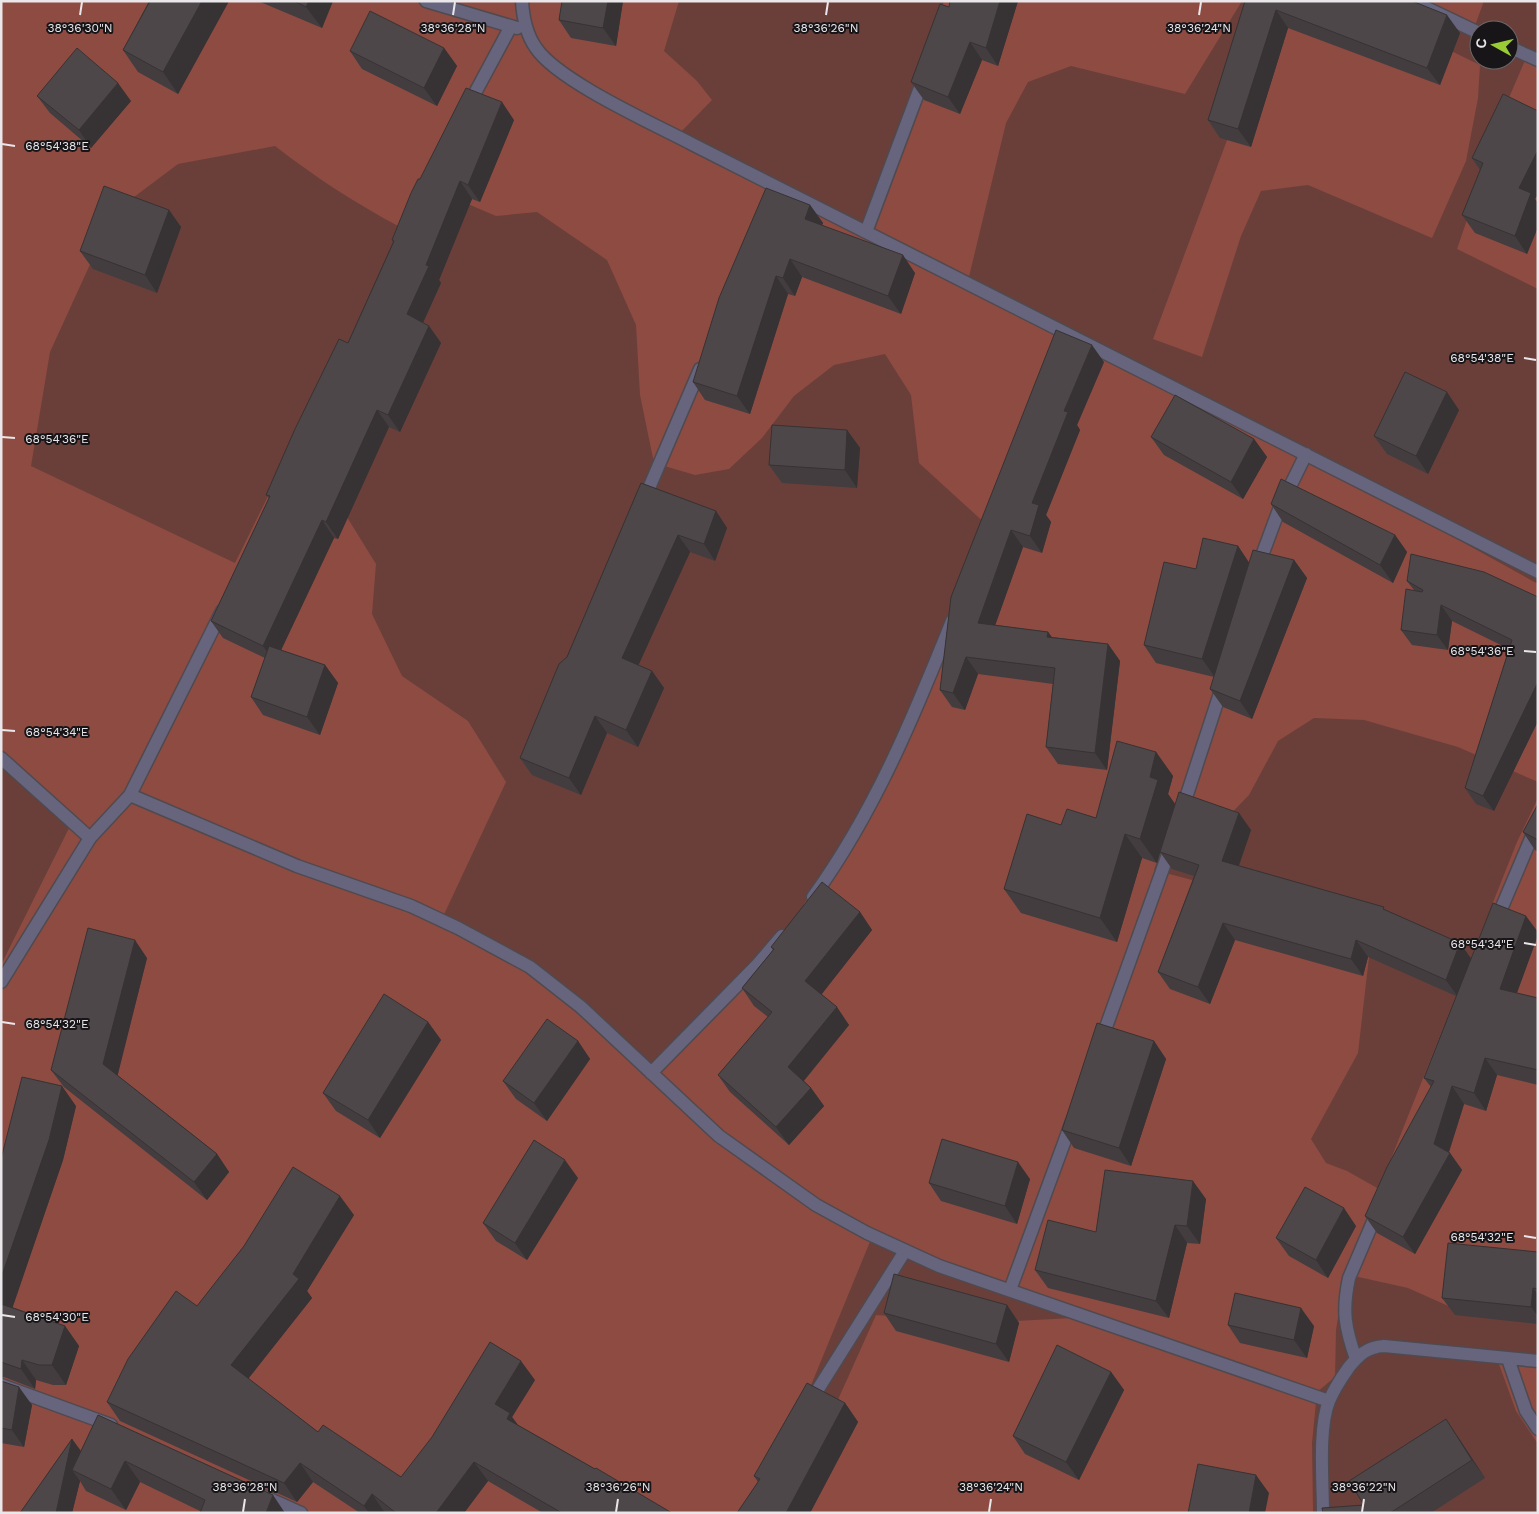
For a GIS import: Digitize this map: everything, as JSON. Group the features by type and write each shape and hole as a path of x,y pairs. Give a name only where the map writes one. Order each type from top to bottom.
{"lane":[{"path":"426,1 527,31"},
{"path":"522,1 527,31 536,49 547,61 583,86 776,192 866,232 1538,572"},
{"path":"1412,1 1469,28"},
{"path":"462,118 510,26"},
{"path":"1519,51 1538,60"},
{"path":"866,232 928,66"},
{"path":"1057,348 1064,331"},
{"path":"640,510 706,357"},
{"path":"1253,581 1280,507 1306,454"},
{"path":"1,982 90,838 130,795 228,599"},
{"path":"803,910 839,858 876,796 930,675 958,605"},
{"path":"1096,1052 1148,914 1226,671"},
{"path":"1,758 90,838"},
{"path":"130,795 297,866 411,906 530,967 556,986 719,1136 808,1199 867,1233 940,1266 1329,1401"},
{"path":"1492,930 1538,822"},
{"path":"651,1073 758,964 792,924"},
{"path":"1010,1290 1076,1107"},
{"path":"1356,1359 1344,1318 1347,1289 1349,1278 1383,1199"},
{"path":"801,1416 905,1251"},
{"path":"1323,1513 1323,1449 1329,1401 1342,1376 1356,1359 1367,1350 1384,1346 1538,1361"},
{"path":"1508,1359 1526,1411 1538,1429"},
{"path":"1,1385 120,1429"},
{"path":"251,1490 301,1513"}],"shaded area":[{"path":"1,1 1538,1 1538,1513 1,1513"},
{"path":"1,1 679,1 664,51 697,81 712,100 677,136 865,233 944,1 1242,1 1185,94 1071,66 1028,82 1006,123 967,285 1300,452 1538,584 1538,782 1458,747 1364,720 1314,718 1278,741 1249,795 1214,831 1173,817 1154,870 1253,896 1369,957 1358,1053 1311,1139 1326,1163 1347,1171 1379,1189 1517,842 1538,798 1538,1311 1455,1309 1408,1288 1345,1274 1336,1330 1335,1377 1317,1392 1312,1443 1313,1513 793,1513 814,1453 876,1315 978,1323 1072,1318 874,1232 807,1395 746,1513 1,1513 1,965 74,818 1,758","holes":["275,146 351,199 400,227 421,184 496,216 537,212 607,260 636,325 640,395 654,463 695,475 729,469 762,438 794,396 834,365 885,354 911,395 919,463 988,526 948,630 868,796 782,941 651,1079 566,994 440,923 506,782 468,721 402,676 372,614 376,564 329,488 280,472 235,563 31,466 50,352 114,212 178,164"]},
{"path":"1414,1 1484,1 1477,20 1469,20 1469,29"},
{"path":"1278,3 1412,32 1469,60 1469,70 1480,70 1478,98 1466,161 1432,238 1308,185 1261,191 1241,236 1202,357 1153,339"},
{"path":"1526,58 1538,63 1538,289 1457,249 1508,100"},
{"path":"1496,1356 1538,1358 1538,1444 1516,1411"}],"building":[{"path":"150,1 202,1 163,72 123,50"},
{"path":"294,1 309,1 306,7"},
{"path":"562,1 608,1 603,28 559,20"},
{"path":"950,1 1000,1 986,48 970,42 948,97 911,82 940,4 949,7"},
{"path":"1245,1 1412,1 1447,15 1427,68 1276,10 1238,129 1208,120"},
{"path":"370,11 444,48 424,88 350,51"},
{"path":"77,48 118,83 79,130 37,96"},
{"path":"466,88 502,102 468,185 460,181 426,265 429,266 407,314 429,326 388,415 377,410 326,522 322,520 263,646 211,621 270,496 266,495 295,429 339,339 348,343 394,241 392,240 411,193"},
{"path":"1503,94 1538,111 1538,150 1519,188 1531,193 1515,236 1462,215 1483,163 1472,158"},
{"path":"104,186 169,210 145,275 80,251"},
{"path":"766,188 810,205 805,219 903,255 888,296 790,259 783,278 776,276 737,396 693,382 719,298"},
{"path":"1056,330 1092,345 1064,411 1068,412 1032,503 1039,505 1030,536 1011,530 978,623 1048,632 1047,637 1108,644 1095,753 1046,747 1055,668 966,657 953,693 940,690 951,597"},
{"path":"1405,372 1447,392 1416,456 1374,436"},
{"path":"1175,395 1254,439 1231,482 1151,437"},
{"path":"772,425 847,430 845,470 769,465"},
{"path":"1281,479 1395,535 1380,565 1271,504"},
{"path":"641,483 716,511 704,544 678,535 622,658 652,671 626,730 595,716 569,778 520,758 559,664 567,657"},
{"path":"1203,538 1238,546 1202,659 1144,645 1164,562 1196,569"},
{"path":"1253,550 1294,560 1240,701 1210,689"},
{"path":"1411,554 1484,572 1538,597 1538,682 1483,796 1465,788 1512,640 1441,605 1437,635 1401,630 1406,589 1422,592 1423,590 1407,581"},
{"path":"269,646 325,665 307,717 251,697"},
{"path":"1117,741 1156,752 1150,777 1158,780 1140,839 1125,834 1100,918 1004,889 1027,814 1061,825 1067,809 1096,818"},
{"path":"1179,792 1239,813 1222,861 1384,907 1383,909 1460,943 1446,980 1356,940 1351,959 1223,923 1198,987 1158,972 1199,865 1160,852"},
{"path":"1538,804 1538,840 1523,832"},
{"path":"822,882 860,912 805,981 837,1007 788,1067 811,1088 776,1127 718,1075 772,1012 742,988 774,949 771,947"},
{"path":"1493,903 1526,916 1500,989 1538,998 1538,1070 1485,1058 1474,1093 1452,1086 1434,1144 1450,1153 1403,1237 1365,1216 1387,1167 1434,1081 1424,1078"},
{"path":"88,928 135,940 103,1064 217,1154 194,1182 51,1070"},
{"path":"384,994 428,1022 368,1120 323,1093"},
{"path":"547,1019 578,1041 534,1103 503,1081"},
{"path":"1097,1023 1154,1041 1119,1148 1062,1130"},
{"path":"22,1077 62,1086 49,1140 1,1278 1,1159"},
{"path":"942,1139 1018,1162 1005,1206 929,1183"},
{"path":"534,1140 565,1160 515,1243 483,1223"},
{"path":"293,1167 340,1196 293,1274 299,1279 231,1365 318,1432 323,1425 401,1477 432,1437 490,1342 521,1361 495,1404 510,1413 507,1419 672,1513 562,1513 474,1462 436,1513 396,1513 372,1494 364,1506 300,1463 284,1483 107,1402 128,1359 176,1291 197,1306 244,1246"},
{"path":"1105,1170 1193,1181 1187,1226 1175,1225 1156,1301 1035,1270 1048,1220 1096,1232"},
{"path":"1305,1187 1344,1208 1316,1260 1276,1238"},
{"path":"1448,1243 1538,1252 1538,1289 1533,1288 1531,1307 1442,1298"},
{"path":"894,1274 1007,1305 996,1344 884,1313"},
{"path":"1235,1293 1301,1308 1294,1340 1228,1325"},
{"path":"1,1304 65,1326 52,1365 39,1365 22,1360 21,1369 1,1362"},
{"path":"1057,1345 1111,1372 1066,1462 1013,1436"},
{"path":"1,1381 19,1387 12,1430 1,1428"},
{"path":"807,1383 845,1403 786,1513 737,1513 760,1479 754,1476"},
{"path":"98,1415 273,1495 266,1513 200,1513 205,1500 125,1461 111,1489 72,1470"},
{"path":"1446,1419 1472,1460 1390,1513 1323,1513 1322,1508 1364,1505 1349,1481"},
{"path":"72,1439 56,1513 20,1513"},
{"path":"1198,1464 1256,1475 1249,1513 1188,1513"}]}
